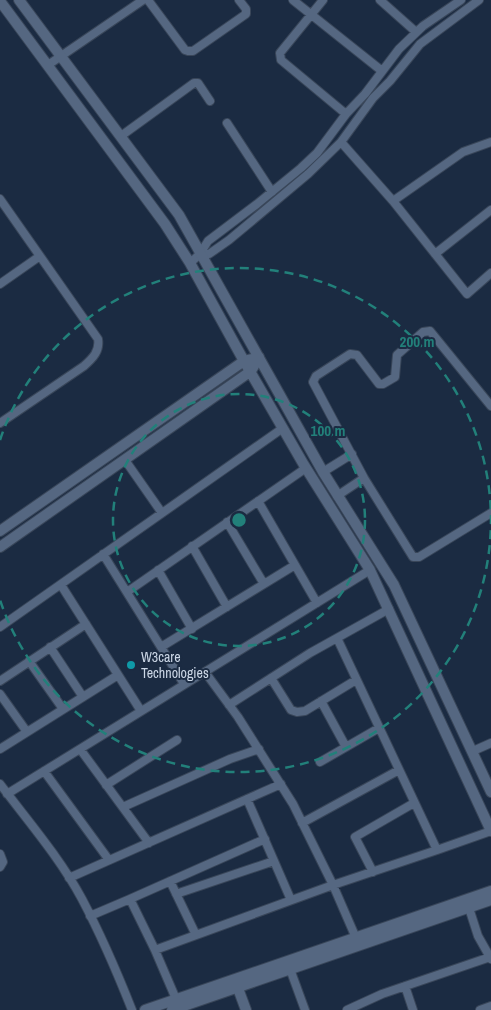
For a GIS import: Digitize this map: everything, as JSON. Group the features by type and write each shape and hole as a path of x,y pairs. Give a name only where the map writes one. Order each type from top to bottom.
{"street":[{"path":"19,0 179,216 323,472 394,585 491,792"},
{"path":"48,65 143,0"},
{"path":"148,0 185,50 188,51 193,50 246,14 246,8 239,0"},
{"path":"293,0 382,71"},
{"path":"323,0 280,53 279,57 280,60 346,114"},
{"path":"380,0 416,32"},
{"path":"190,263 200,254 208,241 272,192 317,153 346,114 365,94 399,48 416,32 461,0"},
{"path":"200,254 209,254 229,240 296,185 341,142 373,98 390,81 420,44 479,0"},
{"path":"0,1 165,224 190,263 306,468 370,570 491,831 333,885 155,950"},
{"path":"121,136 194,83 198,83 210,101"},
{"path":"227,123 272,192"},
{"path":"341,142 393,201 466,294 491,273"},
{"path":"393,201 463,152 491,142"},
{"path":"0,199 98,339 99,346 95,355 84,366 0,423"},
{"path":"435,254 491,210"},
{"path":"0,284 40,256"},
{"path":"491,406 430,331 423,332 397,356 396,377 383,384 379,384 357,355 350,354 316,376 313,382 364,478 413,557 419,557 491,513"},
{"path":"0,532 244,361 259,357"},
{"path":"0,547 251,371 259,357"},
{"path":"0,627 283,428"},
{"path":"323,472 352,454"},
{"path":"125,460 162,513"},
{"path":"126,592 306,468"},
{"path":"337,496 364,478"},
{"path":"258,501 317,602"},
{"path":"227,522 264,584"},
{"path":"192,546 227,607"},
{"path":"103,554 184,684"},
{"path":"161,647 295,565"},
{"path":"158,570 192,629"},
{"path":"7,794 370,570"},
{"path":"61,585 141,711"},
{"path":"229,705 337,638 389,609"},
{"path":"0,681 86,624"},
{"path":"337,638 437,850"},
{"path":"50,647 83,697"},
{"path":"29,661 63,709"},
{"path":"205,672 281,784 333,885 356,938"},
{"path":"0,749 118,674"},
{"path":"271,678 291,710 297,712 305,711 356,680"},
{"path":"0,694 27,732"},
{"path":"321,701 346,747"},
{"path":"320,762 379,728"},
{"path":"106,785 177,740"},
{"path":"473,751 491,743"},
{"path":"80,749 149,843"},
{"path":"123,807 230,759 258,749"},
{"path":"302,823 399,770"},
{"path":"44,771 109,860"},
{"path":"0,784 69,878 109,953 132,1010"},
{"path":"69,878 281,784"},
{"path":"247,799 291,900"},
{"path":"373,872 356,837 414,803"},
{"path":"90,916 265,839"},
{"path":"0,854 3,862 0,867"},
{"path":"176,894 274,861"},
{"path":"170,881 196,935"},
{"path":"172,1010 356,938 491,891"},
{"path":"130,899 176,999"},
{"path":"145,1010 176,999 290,969 491,900"},
{"path":"347,1010 366,1006 382,994 490,958 478,936 469,908"},
{"path":"290,969 305,1010"},
{"path":"237,983 246,1010"},
{"path":"405,986 413,1010"},
{"path":"480,1010 491,1006"}],"place":[{"name":"W3care Technologies","path":"131,665"}]}
